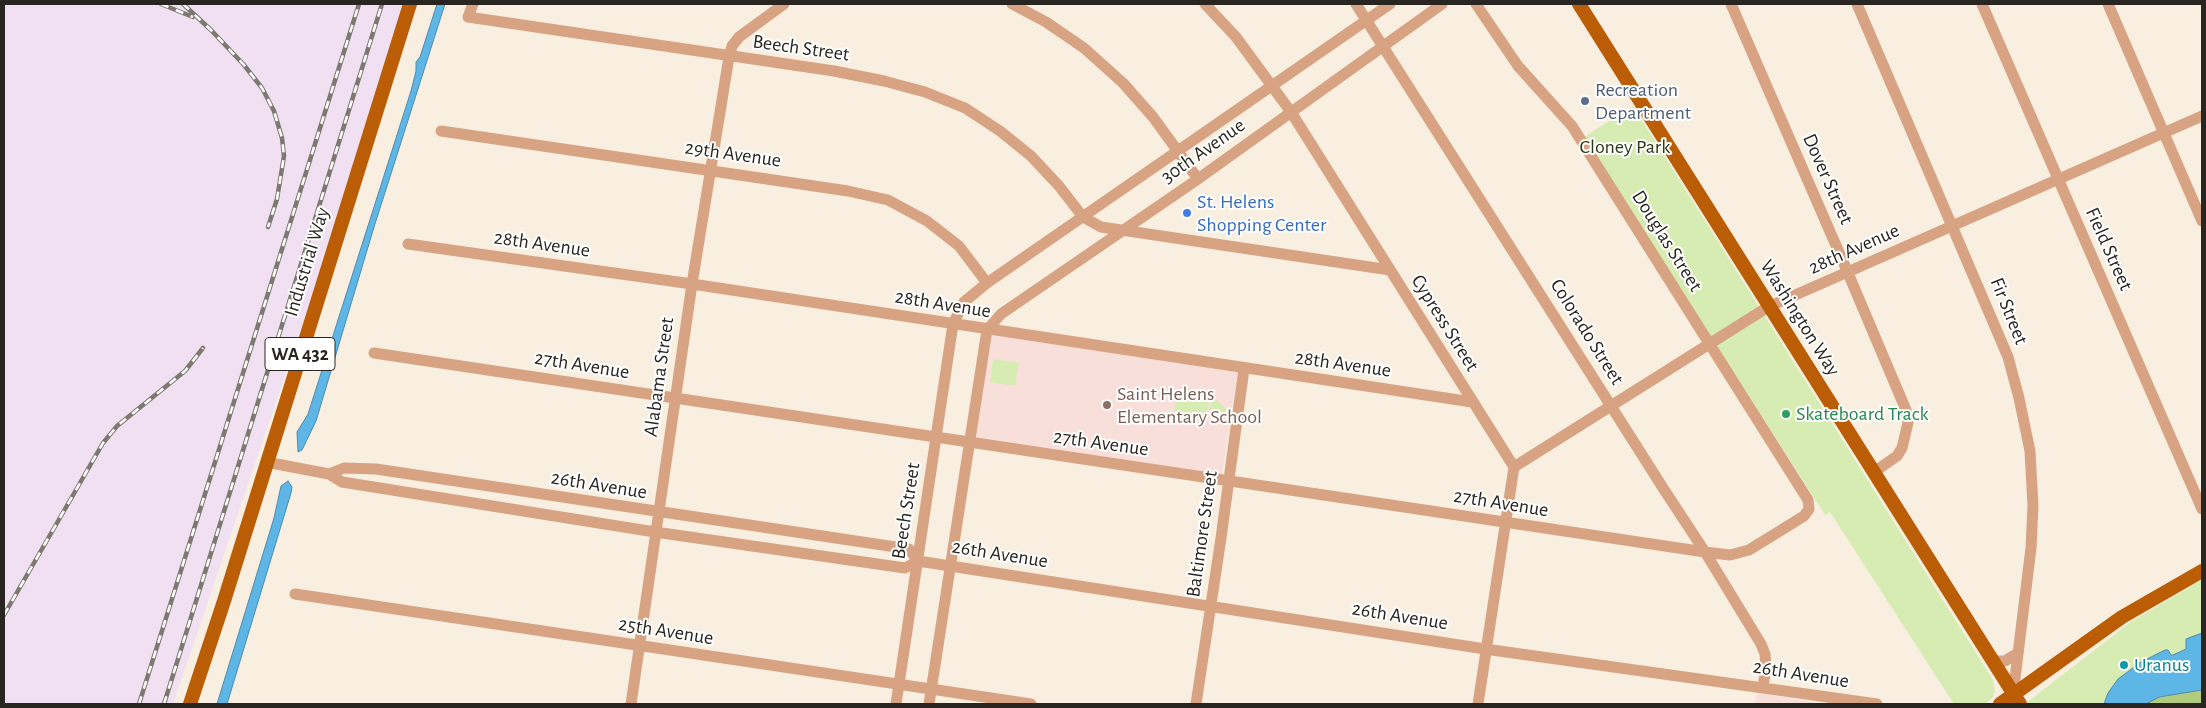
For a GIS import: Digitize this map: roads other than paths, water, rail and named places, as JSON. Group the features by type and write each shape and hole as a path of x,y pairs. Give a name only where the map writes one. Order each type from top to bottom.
{"main road":[{"name":"Industrial Way","path":"190,704 410,4"},
{"name":"Washington Way","path":"1579,4 2016,699"},
{"path":"2000,704 2016,699 2122,617 2202,571"}],"street":[{"name":"Beech Street","path":"473,4 468,17 834,71 925,92 965,108 1000,131 1031,156 1060,186 1083,217"},
{"path":"729,57 732,46 739,38 784,4"},
{"path":"1012,4 1046,22 1084,48 1123,83 1153,117 1198,178"},
{"name":"Cypress Street","path":"1205,4 1236,37 1291,112 1514,467"},
{"name":"Colorado Street","path":"1356,4 1368,20 1705,552 1765,654 1766,667 1763,687"},
{"name":"30th Avenue","path":"953,324 964,302 988,282 1390,4"},
{"name":"30th Avenue","path":"987,330 1001,314 1198,178 1442,4"},
{"name":"Douglas Street","path":"1476,4 1518,66 1572,126 1808,500 1809,509"},
{"name":"Dover Street","path":"1730,4 1900,395 1908,422 1902,448 1897,456 1874,472"},
{"name":"Fir Street","path":"1857,4 2008,357 2019,398 2030,451 2034,506 2031,548 2018,653 2016,699"},
{"name":"Field Street","path":"1982,4 2202,509"},
{"path":"2108,4 2202,221"},
{"name":"Alabama Street","path":"631,704 692,284 729,57"},
{"name":"28th Avenue","path":"1514,467 1768,307 2202,116"},
{"name":"29th Avenue","path":"441,131 848,191 888,200 927,221 960,246 988,282"},
{"path":"1083,217 1101,227 1390,270"},
{"name":"28th Avenue","path":"408,244 692,284 1472,402"},
{"name":"Beech Street","path":"896,704 953,324"},
{"path":"930,704 968,442 987,330"},
{"name":"27th Avenue","path":"374,353 1705,552 1730,554 1749,550 1804,516 1809,509"},
{"name":"Baltimore Street","path":"1196,704 1244,369"},
{"name":"26th Avenue","path":"266,462 328,474 342,482 655,532 905,568 918,561 1485,649 1877,704"},
{"path":"1478,704 1514,467"},
{"name":"26th Avenue","path":"328,474 344,468 376,469 658,513 909,549 918,561"},
{"name":"25th Avenue","path":"296,594 1030,704"},
{"path":"1992,660 2005,661 2018,653"}],"water":[{"path":"437,4 445,4 374,227 316,421 302,450 298,452 297,432 308,414 411,91 416,71 416,62 420,57"},
{"path":"288,481 292,487 291,493 227,704 217,704 274,518 281,486"},
{"path":"2202,633 2202,690 2159,697 2146,704 2104,704 2108,693 2118,679 2141,662 2165,650 2168,650 2173,655 2186,649 2186,639"}],"railway":[{"path":"161,4 193,17"},
{"path":"183,4 244,65 262,88 274,111 282,138 284,156 277,199 268,227"},
{"path":"139,704 359,4"},
{"path":"164,704 382,4"},
{"path":"4,615 103,443 117,426 185,371 203,348"}],"place":[{"name":"Recreation Department","path":"1585,101"},
{"name":"St. Helens Shopping Center","path":"1187,213"},
{"name":"Saint Helens Elementary School","path":"1107,405"},
{"name":"Skateboard Track","path":"1786,414"},
{"name":"Uranus","path":"2124,665"}],"park label":[{"name":"Cloney Park","path":"1625,147"}]}
